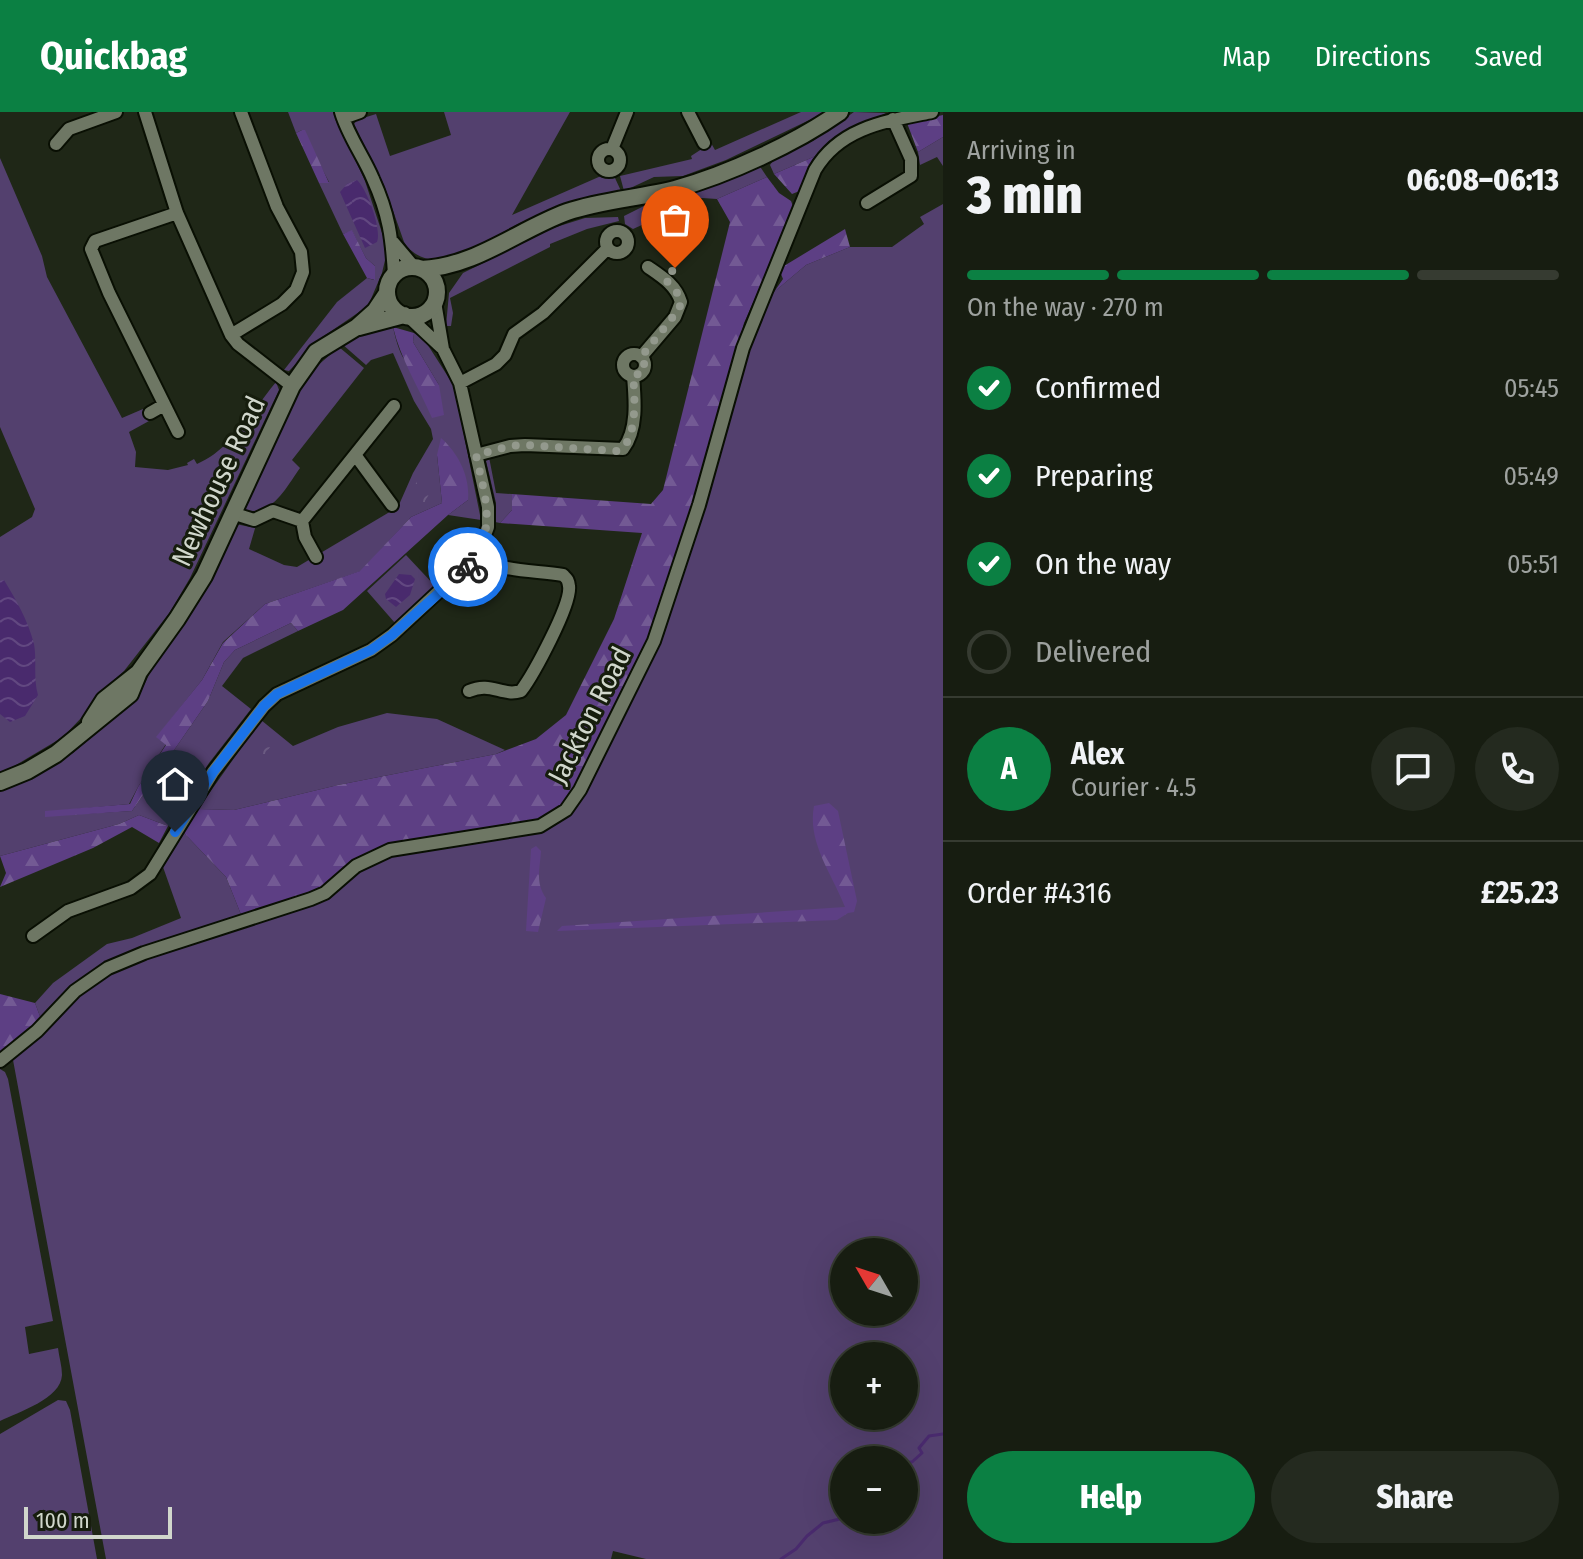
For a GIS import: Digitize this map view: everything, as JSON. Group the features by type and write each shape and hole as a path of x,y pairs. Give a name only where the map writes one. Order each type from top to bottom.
{"street":[{"path":"56,144 69,129 116,112"},
{"path":"145,112 177,213 231,335 292,386"},
{"path":"231,335 289,298 301,281 303,262 267,184 241,112"},
{"path":"360,112 342,115 388,216 394,275 387,293 390,304 443,349"},
{"path":"612,149 627,112"},
{"path":"688,112 704,143"},
{"path":"394,275 403,269 439,268 465,261 569,211 677,188 748,161 819,127 840,112"},
{"name":"Jackton Road","path":"0,1061 7,1059 93,976 125,960 311,899 325,893 356,866 390,850 540,826 566,810 580,790 654,641 699,505 743,348 815,170 842,139 877,123 932,112"},
{"path":"867,203 907,180 912,172 911,159 893,119"},
{"path":"876,180 884,193"},
{"path":"177,213 95,241 91,247 109,293 178,432"},
{"path":"33,936 68,911 141,883 150,874 213,772 264,706 277,694 371,650 392,635 477,556 488,527 488,507 460,383 443,349 432,277 417,268 393,242"},
{"path":"460,383 496,364 505,355 514,334 543,313 608,248"},
{"path":"406,316 424,314 451,275 465,261"},
{"path":"476,455 525,445 623,449 627,445 635,411 633,376 640,375 645,362 641,357 680,308 679,295 665,279 648,267"},
{"path":"665,279 675,268"},
{"name":"Newhouse Road","path":"0,782 46,760 127,698 139,672 204,576 302,368 316,352 357,327 375,311 387,293"},
{"name":"Newhouse Road","path":"357,327 406,316"},
{"path":"150,413 164,405"},
{"path":"302,521 356,456 387,425 394,406"},
{"path":"356,456 392,505"},
{"path":"232,513 254,520 273,511 302,521"},
{"path":"302,521 305,537 316,557"},
{"path":"469,691 487,686 511,694 525,687 564,611 569,584 563,575 505,569 477,556"},
{"path":"487,672 487,686"}],"green space":[{"path":"288,112 333,112 365,181 386,245 382,273 368,306 321,338 289,371 284,370 337,302 367,278 374,280 375,266 366,258 352,231 343,234 319,183 329,182 302,130 296,133"},
{"path":"444,112 570,112 512,215 601,176 615,178 621,191 532,218 455,257 434,260 422,257 404,242 384,185 354,124 357,120 376,114 390,156 451,135"},
{"path":"801,112 826,112 726,160 683,176 654,177 624,191 620,176 692,159 691,156 711,143 715,150"},
{"path":"854,112 886,113 829,141 818,155 774,174 770,165 775,158 813,141"},
{"path":"943,115 943,137 918,152 907,123"},
{"path":"305,130 329,183 319,183 296,133"},
{"path":"943,137 943,166 937,157 920,165 918,152"},
{"path":"818,155 802,190 792,194 774,174"},
{"path":"0,158 42,256 47,277 122,418 143,409 149,421 129,432 136,452 135,467 168,470 188,465 194,459 197,464 209,458 241,428 276,382 279,390 190,578 170,612 124,671 95,697 83,716 63,737 0,772 0,537 32,517 35,509 0,427"},
{"path":"759,165 767,177 717,199 702,198 633,229 625,224 624,216 646,205 701,189"},
{"path":"767,177 779,193 791,201 794,209 744,323 700,493 646,651 574,790 563,804 539,822 375,849 353,862 316,893 242,917 226,877 184,833 198,809 234,810 338,785 496,754 536,739 566,715 614,619 642,533 500,523 512,510 512,494 651,504 663,490 730,222 717,199"},
{"path":"943,204 943,1559 646,1559 613,1551 611,1559 106,1559 14,1057 81,991 143,959 314,903 370,866 392,856 556,825 576,806 664,635 759,314 774,292 806,265 850,247 892,247 924,224 920,217"},
{"path":"618,217 619,221 587,229 550,244 550,247 450,298 453,313 451,326 446,326 449,293 463,273 553,228 585,218"},
{"path":"845,229 850,247 806,265 774,292 783,279 779,269"},
{"path":"352,230 366,258 375,266 375,280 367,278 343,234"},
{"path":"393,327 399,349 412,369 439,385 413,342 414,333 424,339 454,386 481,520 448,515 468,500 437,455 442,503 411,517 361,571 265,604 223,642 202,680 157,737 166,744 129,804 45,812 45,816 132,811 208,701 224,662 235,650 291,623 298,631 243,658 222,686 251,709 209,763 168,826 139,815 119,824 0,856 0,790 33,777 73,753 138,698 154,664 207,589 236,524 256,525 249,549 284,565 297,567 398,507 433,439 431,429 414,401 393,353 371,360 366,365 342,344 374,330"},
{"path":"393,327 414,333 413,342 439,385 444,415 432,418 405,362"},
{"path":"339,347 364,368 292,460 300,468 284,491 264,509 246,510 245,506 299,392 316,367"},
{"path":"441,438 462,466 468,500 343,610 298,631 291,623 235,650 224,662 208,701 132,811 45,817 45,811 130,804 166,745 156,737 202,680 223,643 265,604 360,571 411,517 442,503 437,455"},
{"path":"489,457 496,493 512,494 512,510 500,523 495,522 496,503 486,461"},
{"path":"421,474 436,481 421,509 407,500"},
{"path":"406,555 436,587 395,623 367,591"},
{"path":"387,713 437,719 505,750 234,810 198,809 261,720 293,746 338,727"},
{"path":"261,732 274,741 260,762 247,753"},
{"path":"829,803 838,811 857,901 854,912 837,920 557,931 562,926 845,907 814,833 814,806"},
{"path":"139,815 168,826 159,843 132,827 93,848 0,887 6,873 0,856 119,824"},
{"path":"184,833 226,877 242,917 99,967 68,990 41,1019 35,1003 53,983 107,944 132,938 181,918 163,867"},
{"path":"536,846 541,851 539,881 546,898 538,932 526,931 531,849"},
{"path":"0,994 35,1003 41,1019 0,1056"},
{"path":"0,1069 8,1079 53,1321 25,1327 29,1354 58,1348 62,1375 60,1383 47,1398 0,1421"},
{"path":"58,1400 66,1401 70,1410 97,1559 0,1559 0,1434"}],"water":[{"path":"357,180 369,200 378,236 377,242 365,248 340,192 347,184"},
{"path":"399,574 411,575 415,579 410,595 396,607 386,599 385,594"},
{"path":"4,580 31,635 38,695 25,716 10,722 0,714 0,581"}],"waterway":[{"path":"918,1457 922,1453 919,1448 929,1436 943,1434"},
{"path":"781,1559 823,1523 830,1521"}],"way so far":[{"path":"468,567 477,556 488,527 488,507 476,455 525,445 616,451 627,445 635,411 633,376 643,372 645,366 641,357 680,308 679,295 665,279 675,268"}],"route":[{"path":"175,832 213,772 264,706 277,694 371,650 468,567"}]}
